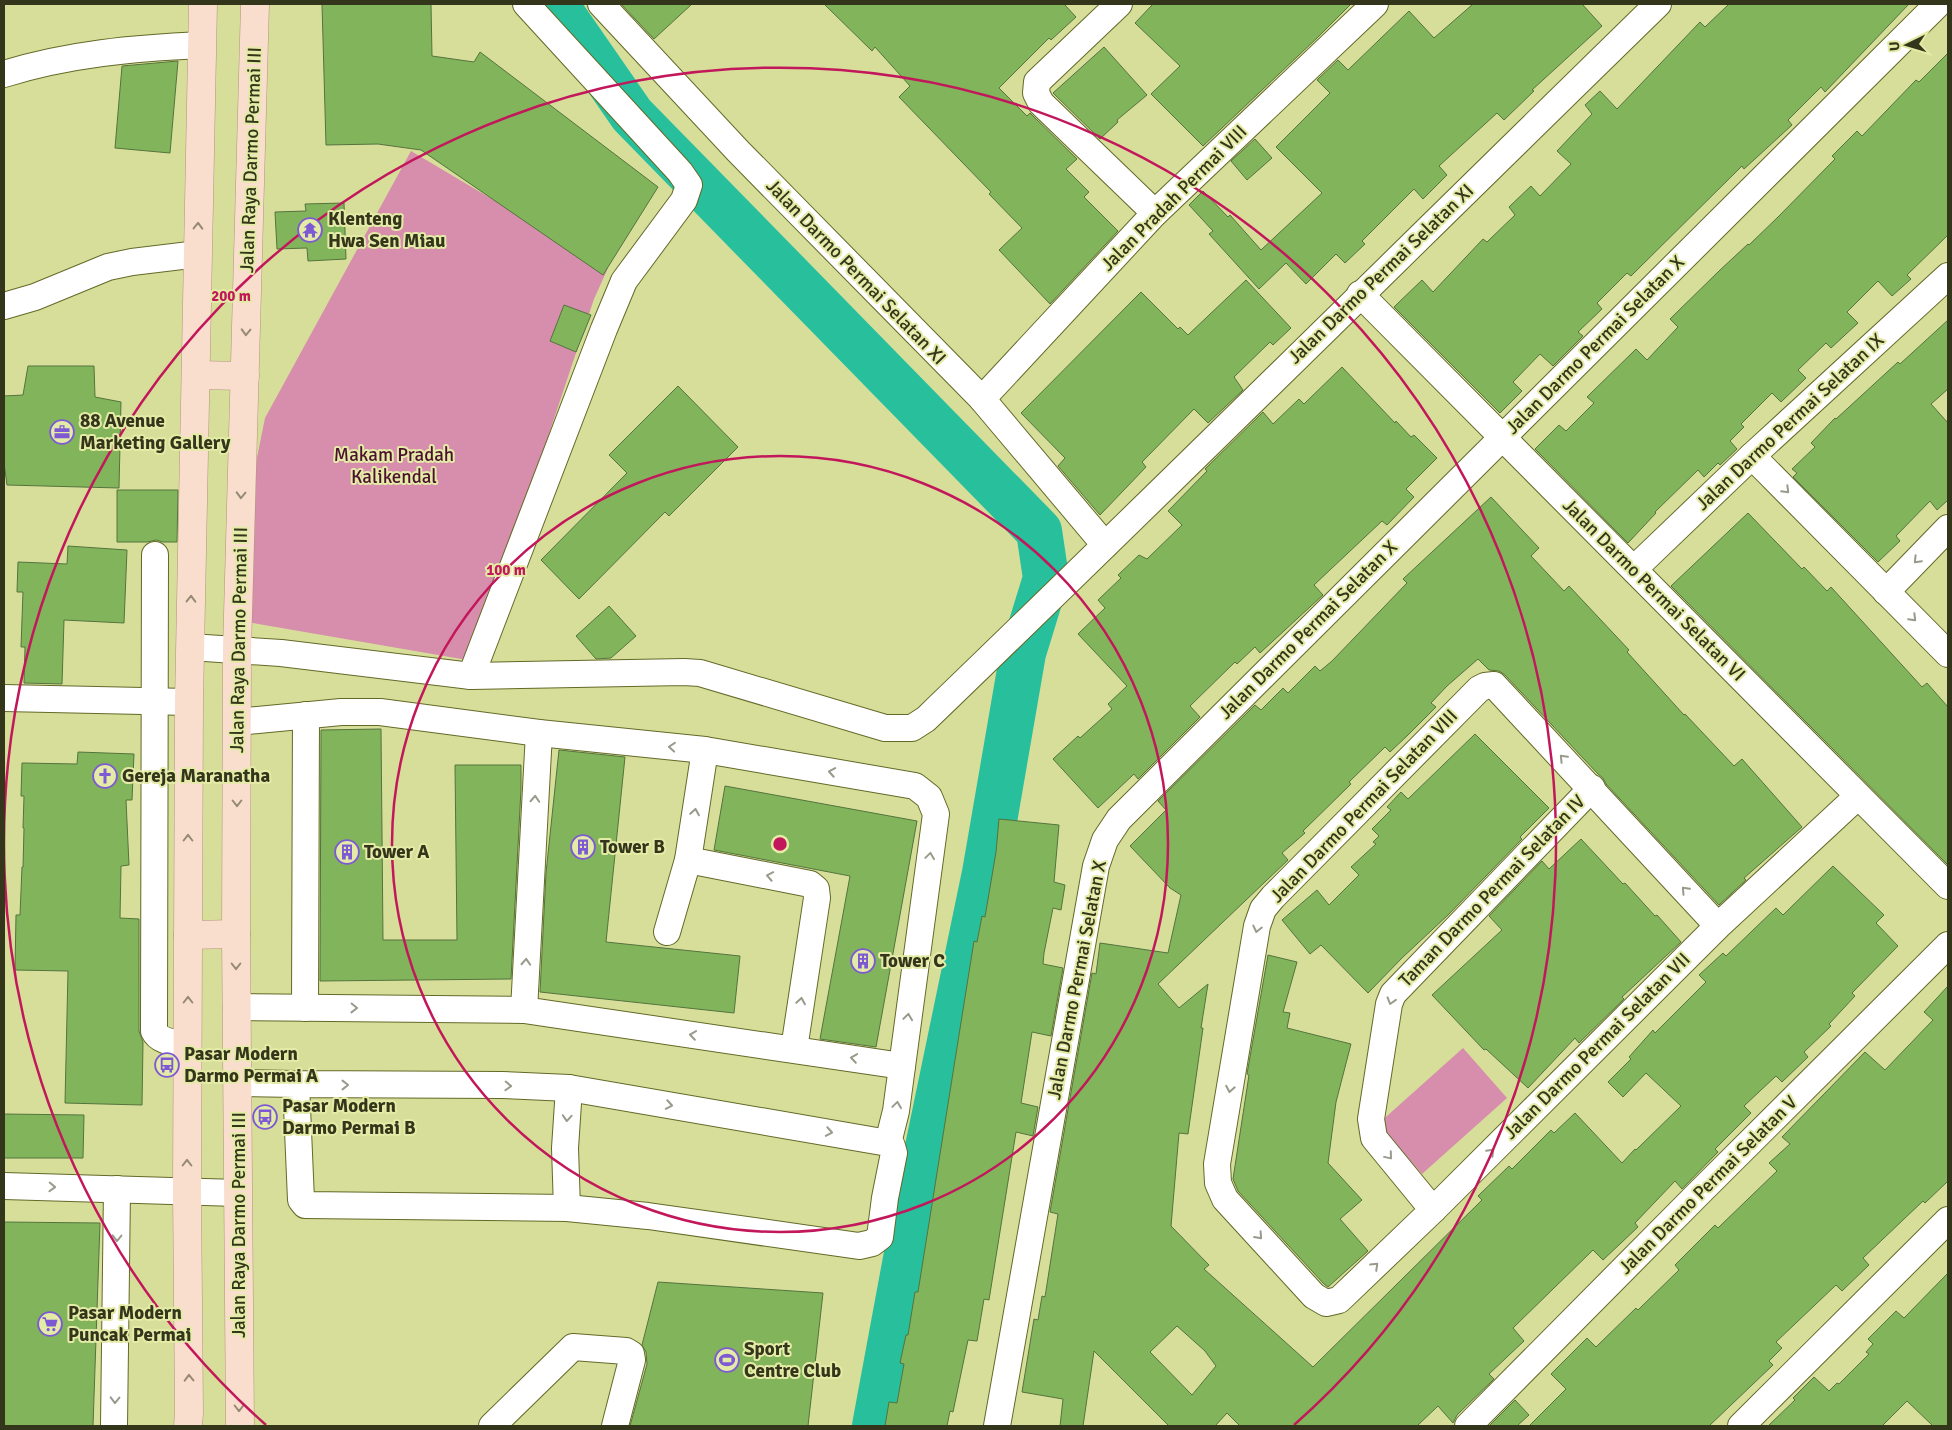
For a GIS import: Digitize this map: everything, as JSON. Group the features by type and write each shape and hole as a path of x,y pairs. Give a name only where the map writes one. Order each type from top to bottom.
{"main road":[{"path":"188,1426 190,1413 187,1191 189,702 203,4"},
{"name":"Jalan Raya Darmo Permai III","path":"240,1426 236,1007 237,650 255,4"},
{"path":"196,375 245,376"},
{"path":"188,935 236,934"}],"street":[{"path":"190,647 280,653 471,676 624,281 684,200 689,185 680,172 526,4"},
{"name":"Jalan Darmo Permai Selatan XI","path":"601,4 738,152 982,399 1105,545"},
{"path":"1118,4 1037,82 1036,93 1041,102 1155,213"},
{"name":"Jalan Pradah Permai VIII","path":"982,399 1155,213 1375,4"},
{"name":"Jalan Darmo Permai Selatan XI","path":"471,676 700,673 885,728 912,728 926,719 1023,626 1658,4"},
{"name":"Jalan Darmo Permai Selatan X","path":"997,1426 1096,866 1105,840 1119,819 1938,4"},
{"path":"4,74 34,65 104,52 202,45"},
{"path":"4,306 35,297 108,267 132,262 198,254"},
{"name":"Jalan Darmo Permai Selatan IX","path":"1634,569 1752,456 1948,276"},
{"name":"Jalan Darmo Permai Selatan VI","path":"1360,294 1948,886"},
{"path":"1752,456 1948,654"},
{"path":"1886,592 1948,528"},
{"path":"155,555 154,1030 156,1036 188,1046"},
{"name":"Jalan Darmo Permai Selatan VIII","path":"1340,1300 1326,1303 1314,1296 1225,1199 1218,1183 1217,1164 1257,926 1263,910 1273,897 1478,689 1494,685 1592,788 1718,926"},
{"path":"4,698 189,702"},
{"path":"237,722 341,712 380,712 539,733 705,750 915,786 929,797 936,814 896,1111 888,1143"},
{"path":"305,1008 306,715"},
{"path":"524,1010 539,733"},
{"path":"667,932 688,860 705,750"},
{"name":"Taman Darmo Permai Selatan IV","path":"1433,1210 1374,1138 1371,1129 1372,1109 1389,1004 1393,994 1592,788"},
{"name":"Jalan Darmo Permai Selatan VII","path":"1340,1300 1718,926 1858,796"},
{"path":"688,860 810,884 816,889 817,898 794,1049"},
{"name":"Jalan Darmo Permai Selatan V","path":"1468,1426 1948,944"},
{"path":"236,1007 524,1010 902,1066"},
{"path":"238,1083 502,1085 569,1088 888,1143 892,1146 894,1153 884,1198 880,1237 872,1243 860,1246 648,1216 567,1208 305,1205 301,1200 296,1084"},
{"path":"567,1208 566,1148 569,1088"},
{"path":"4,1186 238,1193"},
{"path":"114,1426 117,1189"},
{"path":"1741,1426 1948,1220"},
{"path":"492,1426 573,1347 626,1351 631,1354 632,1360 615,1426"}],"green space":[{"name":"Makam Pradah Kalikendal","path":"411,151 608,268 594,299 473,661 247,622 236,561 265,418"},
{"path":"1463,1048 1507,1098 1422,1174 1378,1124"}],"building":[{"path":"322,4 431,4 432,56 474,62 480,52 658,187 603,275 421,150 378,144 326,145"},
{"path":"621,4 692,4 654,39"},
{"path":"824,4 1064,4 1076,17 1051,40 1049,38 999,88 1027,116 1030,113 1077,159 1066,169 1089,192 1084,197 1118,231 1050,304 999,250 1022,228 989,194 991,192 899,97 910,86 875,47 872,51"},
{"path":"1153,4 1351,4 1203,146 1151,94 1180,66 1135,23"},
{"path":"1473,4 1582,4 1602,26 1532,90 1534,91 1504,120 1497,113 1439,166 1447,175 1423,199 1414,189 1362,241 1365,244 1345,263 1336,254 1306,284 1286,263 1259,289 1209,234 1213,231 1189,205 1203,191 1228,217 1230,215 1261,250 1322,193 1276,147 1330,93 1317,80 1338,60 1348,70 1409,11 1434,38"},
{"path":"1729,4 1909,4 1825,92 1821,87 1788,120 1792,125 1744,169 1742,166 1631,276 1627,273 1597,303 1602,309 1578,332 1583,336 1553,366 1540,354 1513,382 1522,391 1500,413 1394,307 1422,280 1433,292 1483,239 1487,242 1515,215 1509,207 1531,186 1540,196 1571,164 1557,151 1592,114 1585,105 1600,91 1617,109 1700,22 1705,27"},
{"path":"1104,47 1147,95 1117,120 1118,122 1100,139 1053,93"},
{"path":"1948,53 1948,235 1907,275 1911,279 1892,296 1878,281 1847,312 1858,323 1831,348 1826,343 1798,370 1806,378 1781,402 1772,393 1741,424 1744,427 1730,441 1737,449 1720,465 1718,463 1704,477 1698,470 1655,512 1628,543 1535,449 1559,425 1566,431 1594,403 1587,397 1636,349 1647,360 1678,327 1670,319 1778,217 1835,159 1832,156 1857,131 1862,136 1916,80 1919,82"},
{"path":"178,61 170,153 115,148 122,66"},
{"path":"1255,139 1272,158 1247,180 1231,161"},
{"name":"Klenteng Hwa Sen Miau","path":"344,203 346,259 308,261 307,248 277,249 275,212 306,211 305,204"},
{"path":"1246,280 1291,328 1273,345 1270,342 1234,377 1243,390 1208,423 1194,409 1142,462 1146,467 1100,515 1058,466 1065,458 1021,413 1141,292 1178,329 1180,327 1188,335"},
{"path":"564,305 591,315 576,352 550,341"},
{"path":"1948,320 1948,389 1931,404 1948,423 1948,500 1937,510 1930,501 1896,536 1900,541 1878,562 1793,477 1797,473 1792,469 1815,447 1811,443 1835,418 1898,362 1900,364"},
{"name":"88 Avenue Marketing Gallery","path":"28,366 94,366 95,397 121,402 119,488 7,485 4,463 4,396 23,395"},
{"path":"1342,367 1395,423 1396,421 1411,437 1414,435 1437,458 1406,489 1414,497 1387,525 1382,521 1314,585 1323,595 1260,653 1255,647 1237,664 1235,662 1190,706 1200,717 1138,779 1134,774 1098,808 1053,759 1112,709 1108,704 1127,686 1078,634 1105,608 1098,600 1121,578 1118,575 1139,555 1147,559 1182,525 1168,511 1207,471 1205,469 1263,412 1273,424 1299,399 1304,404"},
{"path":"678,386 738,447 669,516 665,512 579,599 541,560 627,473 609,455"},
{"path":"117,490 178,490 177,542 156,540 147,542 117,542"},
{"path":"1491,497 1539,548 1531,556 1564,591 1569,586 1629,650 1627,652 1684,715 1734,766 1742,759 1802,827 1744,878 1746,880 1719,905 1606,784 1603,778 1505,675 1499,671 1489,670 1478,659 1431,703 1436,707 1408,735 1390,752 1385,747 1349,782 1351,784 1303,831 1305,833 1282,853 1288,860 1158,984 1179,1008 1208,984 1188,1134 1179,1133 1171,1226 1209,1265 1204,1269 1313,1367 1482,1200 1478,1196 1509,1166 1512,1169 1551,1130 1554,1133 1575,1113 1622,1163 1636,1150 1681,1106 1646,1073 1623,1097 1608,1082 1631,1059 1629,1057 1653,1030 1655,1033 1706,982 1699,975 1723,953 1726,956 1776,908 1783,915 1833,866 1884,915 1876,923 1898,946 1852,993 1855,996 1829,1024 1831,1026 1804,1052 1808,1057 1782,1082 1776,1076 1744,1106 1751,1113 1715,1149 1718,1152 1682,1189 1675,1181 1635,1223 1638,1227 1603,1260 1593,1250 1513,1328 1524,1341 1489,1374 1494,1379 1457,1415 1453,1423 1438,1406 1417,1426 1240,1426 1227,1413 1215,1426 1169,1426 1094,1351 1083,1426 1060,1426 1063,1399 1022,1392 1034,1319 1038,1320 1042,1296 1045,1297 1058,1214 1050,1212 1092,973 1096,974 1100,943 1168,953 1181,895 1170,888 1130,846 1166,810 1158,801 1255,705 1261,710 1283,688 1288,693 1315,666 1320,671 1332,661 1407,583 1403,579","holes":["1177,1326 1205,1351 1216,1366 1192,1395 1150,1352"]},
{"path":"1748,513 1802,569 1804,567 1827,591 1831,587 1922,687 1927,683 1948,707 1948,865 1671,586"},
{"path":"68,546 127,550 124,623 64,620 62,684 24,683 25,647 21,647 23,592 17,592 18,562 67,564"},
{"path":"609,606 636,636 611,658 596,659 576,636"},
{"name":"Tower A","path":"381,729 383,940 457,940 455,765 521,765 511,979 320,981 321,730"},
{"path":"1475,734 1549,808 1520,837 1522,839 1448,915 1368,993 1321,945 1310,954 1282,920 1317,890 1329,905 1359,875 1351,867 1376,844 1373,842 1379,836 1372,829 1391,810 1387,807 1401,792 1408,799"},
{"name":"Tower B","path":"559,750 625,757 606,942 740,956 734,1013 540,992 546,873"},
{"path":"78,752 134,754 132,800 126,800 129,865 121,866 120,918 139,919 139,1031 143,1042 142,1105 65,1103 68,971 15,970 16,915 20,915 23,867 24,796 21,796 22,763 77,764"},
{"name":"Tower C","path":"725,786 917,821 876,1047 820,1039 850,876 714,850"},
{"path":"999,819 1059,825 1054,882 1065,885 1061,910 1053,908 1043,964 1063,968 1051,1036 1032,1032 1021,1103 1038,1107 1033,1136 1016,1132 989,1300 984,1299 977,1341 968,1340 953,1412 950,1411 947,1426 885,1426 889,1402 897,1403 904,1364 900,1363 906,1335 908,1335 915,1292 918,1292 974,941 977,942 982,916 985,917 996,852"},
{"path":"1581,839 1655,916 1657,915 1681,942 1622,997 1624,999 1579,1043 1575,1038 1528,1088 1486,1049 1484,1050 1432,995 1502,930 1489,916 1542,861 1549,869"},
{"path":"1268,955 1297,962 1283,1012 1290,1013 1287,1028 1351,1044 1336,1102 1328,1163 1362,1200 1340,1219 1368,1251 1328,1287 1238,1191 1233,1179 1249,1075 1247,1074"},
{"path":"1948,986 1948,1181 1925,1203 1923,1201 1863,1258 1869,1265 1842,1291 1836,1285 1776,1342 1782,1348 1769,1361 1773,1365 1709,1426 1529,1426 1566,1389 1551,1374 1587,1338 1596,1347 1636,1308 1638,1310 1679,1270 1675,1265 1715,1225 1718,1228 1777,1171 1769,1163 1790,1144 1782,1137 1865,1052 1885,1070 1933,1020 1924,1012"},
{"path":"4,1114 84,1115 83,1158 4,1158"},
{"name":"Pasar Modern Puncak Permai","path":"4,1222 100,1223 93,1426 4,1426"},
{"path":"1948,1273 1948,1426 1933,1426 1907,1401 1882,1426 1768,1426 1795,1400 1793,1398 1814,1377 1829,1391 1837,1383 1839,1384 1869,1354 1866,1352 1873,1344 1868,1339 1896,1311 1904,1318"},
{"name":"Sport Centre Club","path":"658,1282 823,1293 808,1426 630,1426 647,1364 646,1352 642,1345"},
{"path":"1515,1400 1529,1415 1517,1426 1489,1426"}],"waterway":[{"path":"555,4 632,115 1039,531 1046,578 1023,653 985,873 916,1205 875,1426"}],"place":[{"name":"Klenteng Hwa Sen Miau","path":"310,230"},
{"name":"88 Avenue Marketing Gallery","path":"62,432"},
{"name":"Gereja Maranatha","path":"105,776"},
{"name":"Tower B","path":"583,847"},
{"name":"Tower A","path":"347,852"},
{"name":"Tower C","path":"863,961"},
{"name":"Pasar Modern Darmo Permai A","path":"167,1065"},
{"name":"Pasar Modern Darmo Permai B","path":"265,1117"},
{"name":"Pasar Modern Puncak Permai","path":"50,1324"},
{"name":"Sport Centre Club","path":"727,1360"}]}
